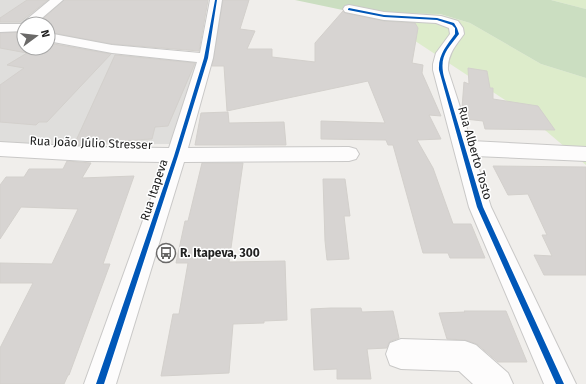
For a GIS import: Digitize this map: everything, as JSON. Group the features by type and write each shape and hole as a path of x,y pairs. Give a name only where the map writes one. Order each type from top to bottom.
{"street":[{"path":"39,16 57,0"},
{"name":"Rua Itapeva","path":"100,384 176,156 206,58 216,0"},
{"name":"Rua Alberto Tosto","path":"349,9 384,16 437,18 453,24 456,28 457,34 442,56 439,69 480,207 560,384"},
{"path":"0,28 16,29"},
{"path":"56,38 112,49 206,58"},
{"path":"463,148 586,154"},
{"name":"Rua João Júlio Stresser","path":"0,149 44,152 176,156 349,154"},
{"path":"401,354 465,356 497,384"}],"shaded area":[{"path":"0,0 57,0 35,16 16,16 16,56 56,56 56,35 112,49 199,54 171,144 0,145"}],"green space":[{"path":"295,0 551,0 586,9 586,78 541,64 470,23 440,14 357,13"},
{"path":"551,0 586,0 586,9"},
{"path":"357,13 439,14 470,23 541,64 586,78 586,165 525,113 403,33"}],"building":[{"path":"27,0 48,0 28,16 16,16 16,22 0,22 0,18"},
{"path":"64,0 208,0 199,51 112,44 56,34 56,16 46,16"},
{"path":"223,0 249,0 240,29 255,31 247,49 272,49 272,57 315,62 315,43 343,11 345,13 384,21 415,23 418,28 412,63 423,65 422,73 441,116 429,115 441,139 417,140 433,168 453,224 471,224 485,258 450,258 448,253 423,253 393,145 388,145 386,140 321,139 321,121 385,123 368,81 227,111 224,66 212,66"},
{"path":"16,32 16,51 0,48 0,33"},
{"path":"56,44 111,54 47,122 39,122 36,125 0,122 0,85 24,68 7,65 22,56 56,56"},
{"path":"115,55 195,63 168,126 155,127 152,139 103,142 101,146 74,145"},
{"path":"468,68 487,71 490,88 493,88 493,99 538,106 555,130 485,129 483,121 465,119 462,108 464,82 469,84"},
{"path":"228,112 229,123 284,122 286,145 195,145 201,113"},
{"path":"67,161 91,163 82,178 134,176 103,264 110,264 69,375 64,384 0,384 0,348 33,283 0,283 0,263 52,264 78,209 21,207 0,239 0,185 6,177 24,177 29,169 63,169"},
{"path":"202,163 243,163 229,262 285,261 287,320 264,321 264,323 233,324 229,373 161,376 173,314 179,314 188,263 176,263 185,221 188,221"},
{"path":"493,166 586,167 586,275 544,275 534,255 552,256 542,235 547,235 528,194 508,195"},
{"path":"323,179 345,179 350,216 344,216 349,259 327,260"},
{"path":"361,308 362,312 393,311 399,338 389,342 387,348 367,349 371,379 337,379 337,369 314,370 311,309"},
{"path":"464,311 506,311 527,362 498,362 477,344 465,340 447,339 439,313 465,312"}],"cycle path":[{"path":"100,384 176,156 206,58 216,0"},
{"path":"349,9 384,16 437,19 453,24 456,28 457,34 441,58 440,70 442,77 480,207 560,384"}],"place":[{"name":"R. Itapeva, 300","path":"166,253"}]}
